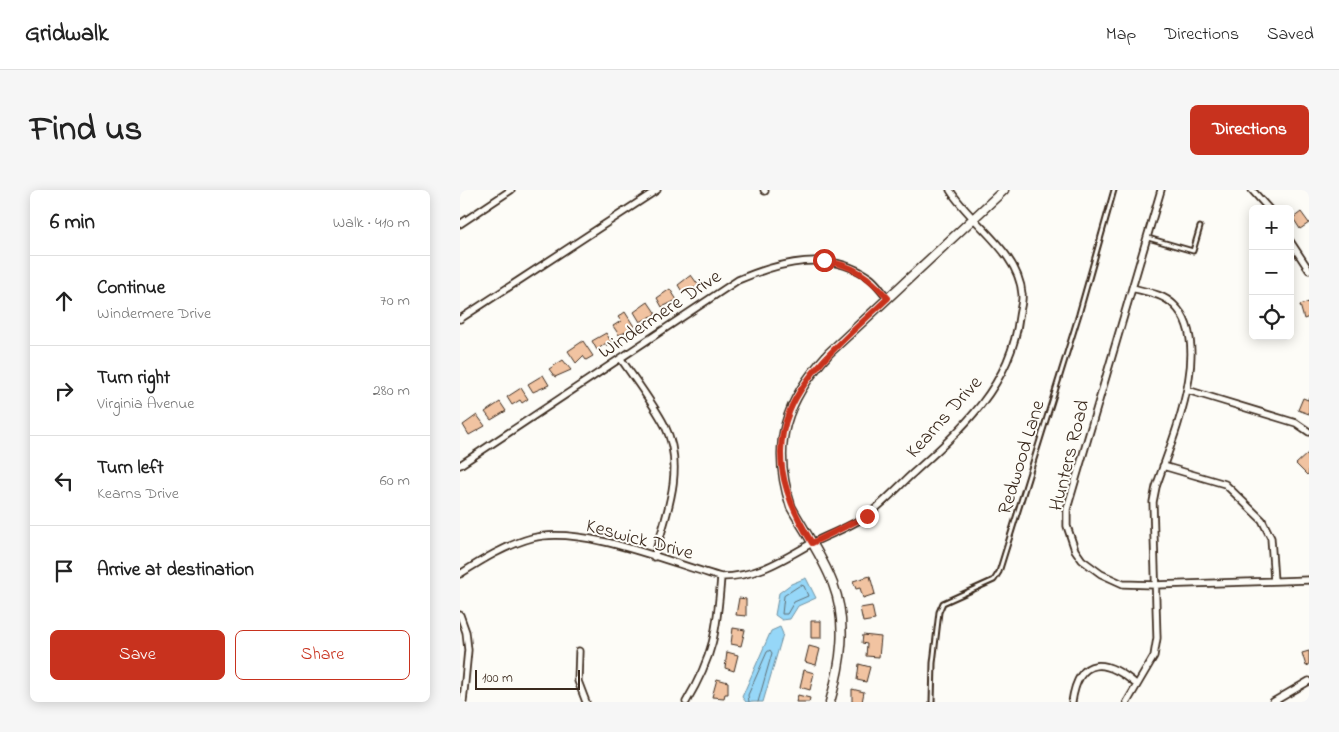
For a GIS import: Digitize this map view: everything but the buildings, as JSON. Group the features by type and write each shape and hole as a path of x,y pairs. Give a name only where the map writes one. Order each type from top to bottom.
{"street":[{"path":"460,224 511,190"},
{"path":"460,319 657,190"},
{"name":"Kearns Drive","path":"812,543 867,516 950,440 979,407 1000,378 1016,341 1022,294 1018,275 1007,255 972,219 950,190"},
{"path":"830,702 841,651 841,618 833,584 791,506 784,479 781,447 787,418 797,396 812,371 1004,190"},
{"name":"Hunters Road","path":"1161,190 1075,476 1067,509 1067,526 1079,555 1101,574 1123,584 1155,585 1309,580"},
{"path":"1252,190 1265,205"},
{"path":"1294,247 1309,270"},
{"name":"Windermere Drive","path":"460,465 738,280 762,270 792,263 824,260 847,265 871,279 888,298"},
{"path":"1127,702 1154,656 1157,638 1153,502 1187,390 1192,359 1192,341 1186,322 1174,306 1156,294 1132,288"},
{"path":"621,358 666,426 673,447 675,472 672,497 654,556"},
{"path":"1187,390 1296,423 1309,432"},
{"path":"1163,466 1225,484 1262,520 1271,538 1274,581"},
{"name":"Keswick Drive","path":"460,574 511,545 533,538 561,536 585,538 654,556 721,577 740,577 763,570 812,543"},
{"path":"686,702 701,676 712,650 721,577"},
{"path":"460,615 466,632 468,650 463,702"},
{"path":"579,651 578,681 586,702"},
{"path":"1072,702 1078,680 1082,674 1095,666 1114,667 1137,685"},
{"path":"1273,702 1309,681"}],"lane":[{"name":"Redwood Lane","path":"932,702 933,663 939,612 943,603 994,580 1000,572 1076,323 1114,190"},
{"path":"1147,238 1193,251 1200,227"}],"water":[{"path":"806,578 816,598 798,606 790,619 782,620 775,615 779,593 791,584"},
{"path":"780,627 783,634 763,702 746,702 742,697 771,631"}],"route":[{"path":"824,260 847,265 871,279 888,298 829,352 805,380 793,402 787,418 781,447 786,493 791,506 812,543 867,516"}]}
